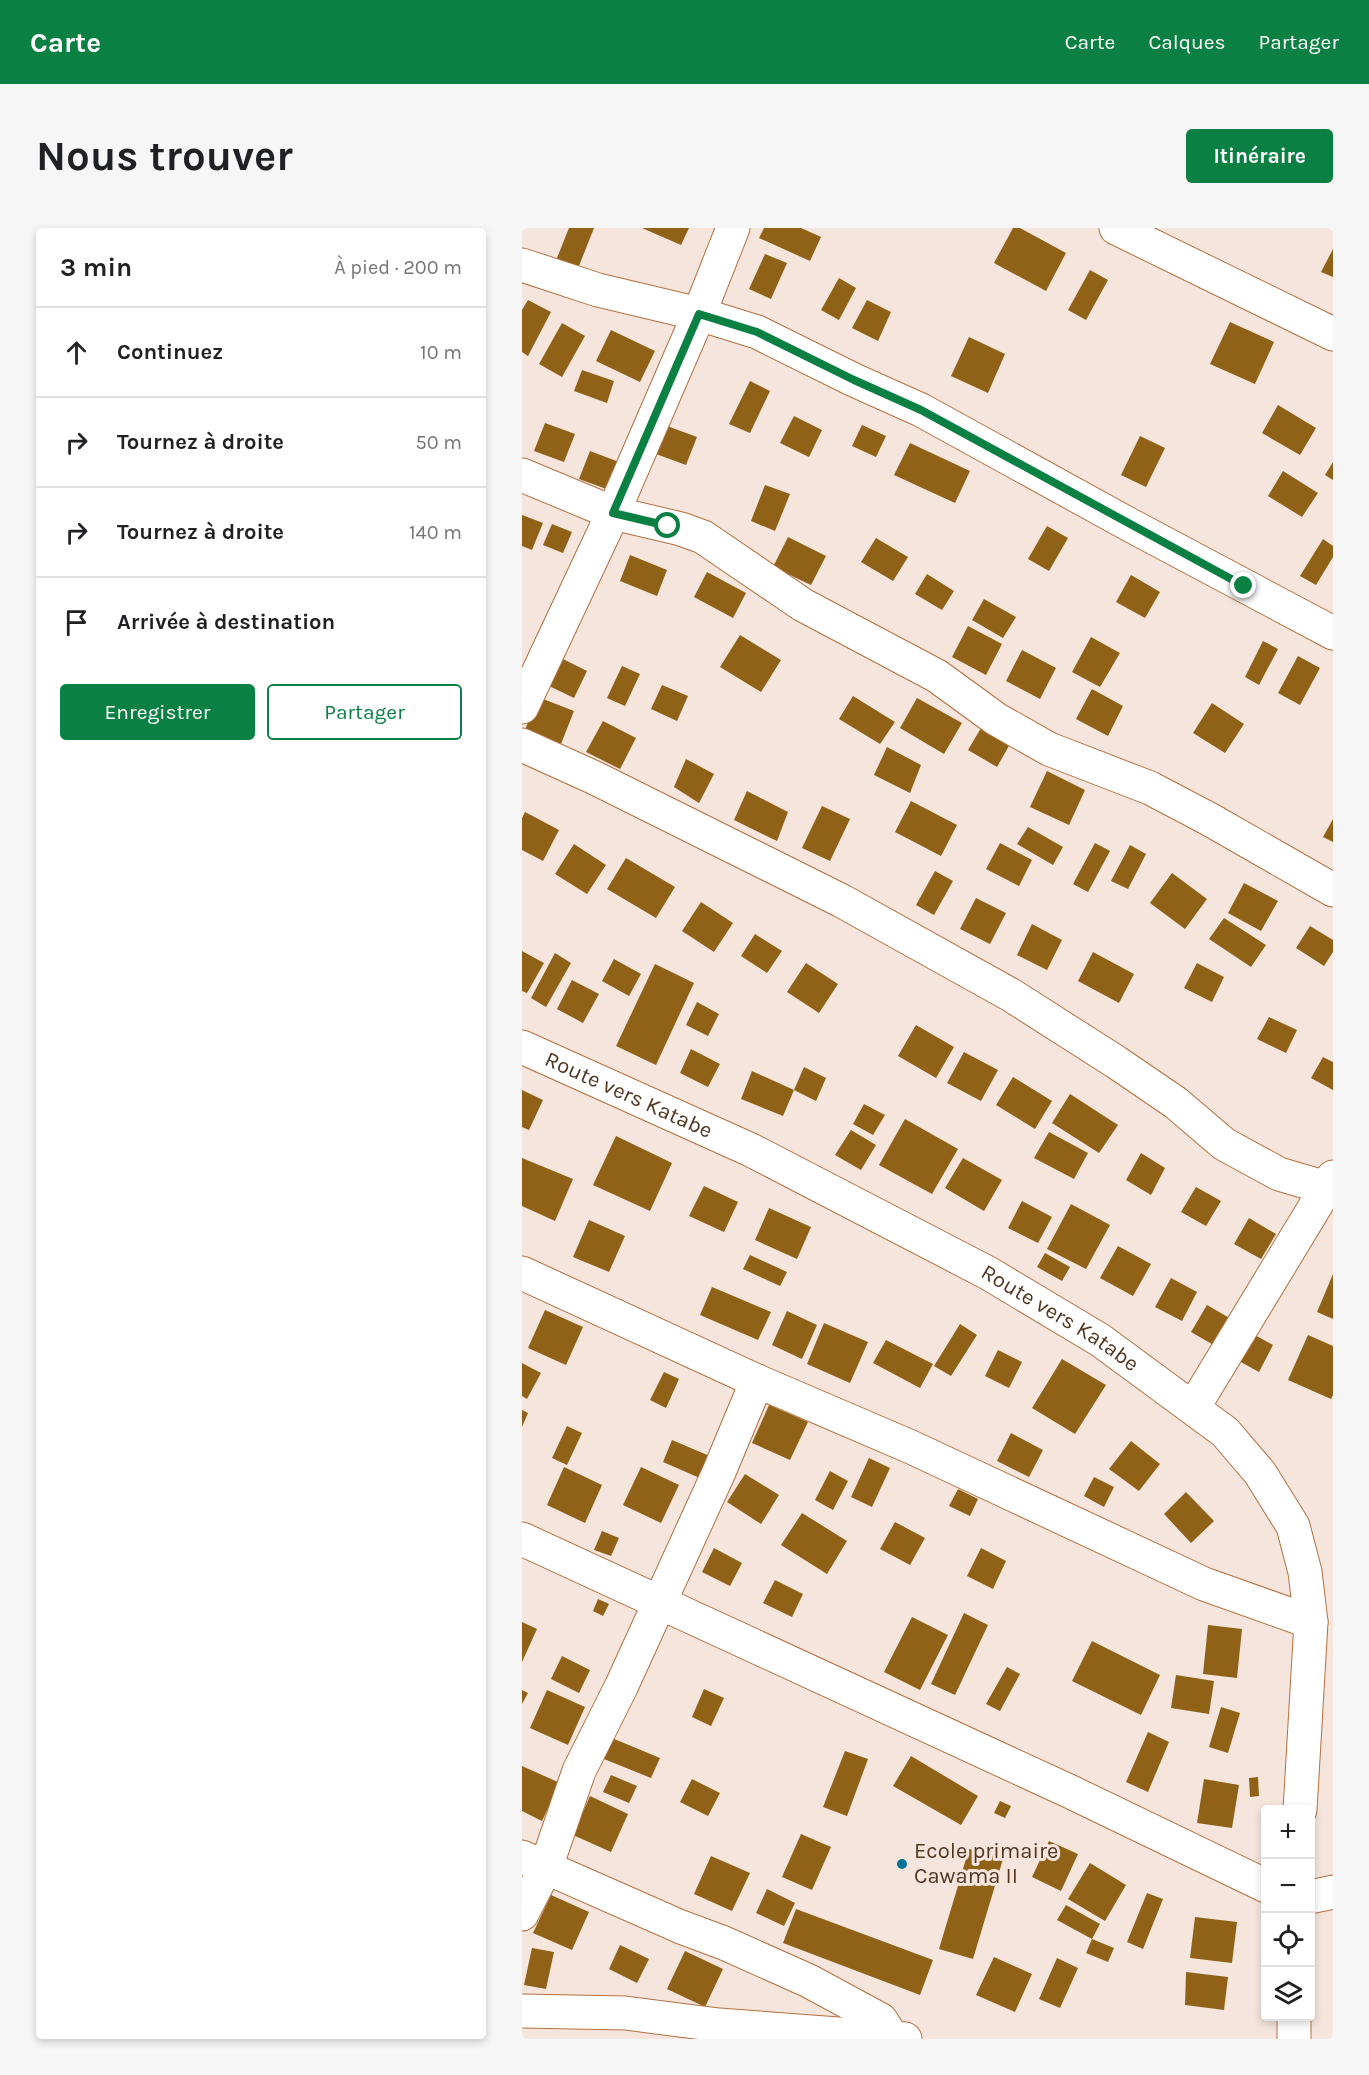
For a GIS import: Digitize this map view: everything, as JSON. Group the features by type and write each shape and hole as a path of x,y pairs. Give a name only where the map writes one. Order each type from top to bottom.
{"street":[{"path":"522,707 613,513 699,314 733,228"},
{"path":"1116,228 1333,334"},
{"path":"522,266 598,290 699,314 757,332 921,410 1333,633"},
{"path":"522,475 613,513 681,529 703,537 803,605 937,676 996,719 1049,749 1150,788 1209,819 1333,891"},
{"path":"522,745 842,901 1011,995 1176,1103 1224,1144 1279,1174 1331,1185 1193,1408"},
{"name":"Route vers Katabe","path":"522,1047 751,1150 988,1273 1100,1340 1225,1432 1260,1473 1293,1526 1305,1572 1311,1622 1300,1805"},
{"path":"522,1274 758,1381 922,1452 1204,1584 1311,1622"},
{"path":"522,1914 534,1862 622,1685 758,1381"},
{"path":"522,1539 1071,1792 1261,1884"},
{"path":"534,1862 809,1981 881,2020 897,2038"},
{"path":"1315,1896 1333,1892"},
{"path":"522,2011 625,2013 685,2030 897,2038"},
{"path":"1294,2021 1294,2039"}],"building":[{"path":"569,228 594,228 577,271 555,263"},
{"path":"642,228 689,228 681,245"},
{"path":"764,228 801,228 821,237 810,261 759,238"},
{"path":"1013,228 1020,228 1066,253 1046,291 994,263"},
{"path":"1333,249 1333,277 1321,272"},
{"path":"765,254 787,263 771,299 749,289"},
{"path":"1090,270 1108,280 1086,320 1068,310"},
{"path":"839,278 856,288 839,320 821,310"},
{"path":"528,300 551,312 528,356 522,352 522,310"},
{"path":"867,300 891,312 878,341 852,328"},
{"path":"1230,322 1274,342 1255,384 1210,364"},
{"path":"562,323 585,336 562,377 539,364"},
{"path":"611,330 655,351 640,382 596,361"},
{"path":"969,337 1005,354 988,393 951,376"},
{"path":"582,370 614,381 607,403 574,391"},
{"path":"750,381 770,391 750,433 729,424"},
{"path":"1278,405 1316,428 1300,455 1262,433"},
{"path":"794,416 822,430 809,457 780,443"},
{"path":"545,423 575,434 564,462 534,451"},
{"path":"862,425 886,436 876,457 852,446"},
{"path":"667,426 697,437 686,465 656,454"},
{"path":"1140,436 1165,448 1146,487 1121,475"},
{"path":"910,443 970,471 955,503 894,475"},
{"path":"590,451 619,462 609,490 579,479"},
{"path":"1333,462 1333,480 1325,475"},
{"path":"1283,471 1318,493 1302,517 1268,496"},
{"path":"765,485 790,494 775,531 751,521"},
{"path":"522,515 543,523 532,550 522,546"},
{"path":"552,524 572,532 563,553 543,545"},
{"path":"1047,526 1068,538 1049,571 1028,559"},
{"path":"788,537 826,556 811,585 773,567"},
{"path":"876,538 908,557 893,581 861,562"},
{"path":"1323,539 1333,546 1333,557 1316,585 1300,576"},
{"path":"630,555 667,570 657,596 620,581"},
{"path":"707,572 746,593 733,618 694,597"},
{"path":"927,574 954,591 942,610 915,594"},
{"path":"1131,575 1160,592 1145,618 1116,602"},
{"path":"984,599 1016,617 1003,638 972,620"},
{"path":"968,626 1002,644 986,675 952,657"},
{"path":"740,635 781,660 761,692 720,667"},
{"path":"1091,637 1120,653 1100,687 1072,672"},
{"path":"1263,641 1278,649 1259,685 1245,677"},
{"path":"1022,650 1056,668 1040,699 1006,681"},
{"path":"1298,656 1320,668 1300,705 1278,693"},
{"path":"559,657 587,671 574,698 545,684"},
{"path":"622,666 640,674 625,706 607,698"},
{"path":"662,685 688,696 677,721 651,709"},
{"path":"1092,689 1123,706 1108,736 1076,719"},
{"path":"853,696 895,722 880,744 839,719"},
{"path":"538,697 574,711 561,744 525,730"},
{"path":"917,698 962,723 944,754 900,728"},
{"path":"1212,703 1244,724 1225,753 1193,733"},
{"path":"603,721 636,738 620,769 586,752"},
{"path":"981,728 1010,744 997,767 968,750"},
{"path":"887,747 921,765 910,793 874,775"},
{"path":"686,759 714,774 699,803 674,787"},
{"path":"1047,771 1085,790 1069,825 1030,807"},
{"path":"747,791 788,812 777,841 734,820"},
{"path":"911,801 957,825 941,856 895,832"},
{"path":"822,806 850,819 830,861 802,848"},
{"path":"525,812 559,830 543,861 522,850 522,818"},
{"path":"1333,819 1333,842 1323,837"},
{"path":"1028,827 1063,847 1053,865 1017,844"},
{"path":"1000,843 1032,860 1019,886 986,869"},
{"path":"1095,843 1110,851 1088,892 1073,884"},
{"path":"574,844 606,865 587,894 555,874"},
{"path":"1130,845 1146,854 1128,889 1111,881"},
{"path":"626,858 675,887 656,918 607,889"},
{"path":"935,871 953,881 934,915 916,905"},
{"path":"1172,873 1207,899 1185,929 1150,903"},
{"path":"1244,883 1278,901 1261,931 1228,913"},
{"path":"976,898 1006,913 990,944 960,929"},
{"path":"701,902 733,923 714,952 682,931"},
{"path":"1224,918 1266,945 1251,967 1209,939"},
{"path":"1032,924 1062,940 1047,970 1017,955"},
{"path":"1310,926 1333,940 1333,952 1324,966 1296,948"},
{"path":"755,934 782,951 767,973 741,956"},
{"path":"522,951 544,963 527,993 522,991"},
{"path":"1093,952 1134,974 1119,1003 1078,981"},
{"path":"555,953 571,963 546,1007 531,998"},
{"path":"614,959 641,974 629,996 602,981"},
{"path":"806,963 838,984 819,1013 787,992"},
{"path":"1197,963 1224,977 1212,1002 1184,988"},
{"path":"655,964 694,983 656,1065 616,1046"},
{"path":"572,980 599,994 583,1023 557,1009"},
{"path":"697,1002 719,1014 708,1036 686,1025"},
{"path":"1269,1017 1297,1030 1286,1053 1257,1039"},
{"path":"916,1025 954,1047 936,1078 898,1056"},
{"path":"691,1049 720,1064 708,1087 680,1073"},
{"path":"964,1052 998,1070 981,1101 947,1083"},
{"path":"1323,1057 1333,1062 1333,1090 1311,1078"},
{"path":"804,1067 826,1078 816,1101 794,1090"},
{"path":"752,1071 794,1090 783,1116 741,1099"},
{"path":"1013,1077 1052,1101 1035,1129 996,1105"},
{"path":"522,1090 543,1100 529,1130 522,1127"},
{"path":"1070,1094 1118,1125 1099,1153 1052,1123"},
{"path":"864,1104 885,1115 873,1135 853,1124"},
{"path":"905,1119 958,1149 932,1194 879,1165"},
{"path":"851,1130 876,1145 861,1170 835,1155"},
{"path":"1049,1132 1088,1153 1074,1179 1034,1158"},
{"path":"616,1136 672,1163 650,1211 593,1185"},
{"path":"1141,1153 1165,1168 1151,1195 1126,1180"},
{"path":"522,1158 573,1179 555,1221 522,1206"},
{"path":"963,1158 1002,1180 984,1211 945,1188"},
{"path":"704,1186 738,1202 724,1232 689,1216"},
{"path":"1196,1187 1221,1201 1206,1226 1181,1212"},
{"path":"1022,1201 1052,1217 1038,1243 1008,1228"},
{"path":"1071,1204 1110,1225 1086,1269 1047,1249"},
{"path":"769,1208 811,1227 797,1259 755,1240"},
{"path":"1249,1218 1276,1234 1261,1259 1234,1244"},
{"path":"589,1220 625,1236 609,1272 573,1257"},
{"path":"1118,1246 1151,1264 1133,1296 1100,1278"},
{"path":"1045,1253 1070,1267 1062,1281 1037,1267"},
{"path":"750,1255 787,1272 780,1286 743,1269"},
{"path":"1333,1274 1333,1319 1317,1312"},
{"path":"1171,1278 1197,1292 1182,1321 1155,1307"},
{"path":"712,1287 771,1312 758,1340 700,1315"},
{"path":"1207,1305 1233,1320 1217,1347 1191,1332"},
{"path":"545,1310 583,1327 566,1365 528,1348"},
{"path":"787,1311 817,1325 802,1359 772,1345"},
{"path":"824,1323 868,1342 850,1383 807,1364"},
{"path":"960,1324 977,1335 951,1376 934,1366"},
{"path":"1253,1334 1273,1345 1259,1372 1239,1361"},
{"path":"1308,1335 1333,1346 1333,1395 1331,1399 1288,1380"},
{"path":"886,1340 933,1364 920,1388 873,1363"},
{"path":"998,1350 1022,1362 1009,1388 985,1376"},
{"path":"1062,1359 1106,1385 1075,1434 1032,1408"},
{"path":"522,1363 541,1373 527,1399 522,1396"},
{"path":"664,1372 679,1379 666,1408 650,1400"},
{"path":"769,1405 808,1422 790,1460 752,1443"},
{"path":"522,1410 528,1413 522,1427"},
{"path":"567,1426 582,1433 567,1465 552,1458"},
{"path":"1011,1433 1043,1450 1029,1477 997,1461"},
{"path":"672,1440 712,1457 702,1479 663,1462"},
{"path":"1131,1441 1160,1464 1139,1491 1109,1469"},
{"path":"869,1458 890,1468 872,1507 851,1497"},
{"path":"564,1467 602,1485 585,1523 547,1505"},
{"path":"641,1467 679,1485 661,1523 623,1505"},
{"path":"830,1471 848,1481 833,1510 815,1500"},
{"path":"745,1474 779,1495 761,1524 727,1502"},
{"path":"1094,1477 1114,1487 1104,1507 1084,1496"},
{"path":"958,1489 978,1499 970,1516 949,1506"},
{"path":"1186,1492 1214,1521 1191,1543 1164,1514"},
{"path":"802,1513 847,1541 827,1574 781,1545"},
{"path":"895,1522 925,1538 910,1565 880,1549"},
{"path":"602,1531 619,1538 611,1556 594,1550"},
{"path":"714,1548 742,1563 730,1586 702,1572"},
{"path":"981,1548 1006,1561 993,1589 967,1576"},
{"path":"775,1580 803,1594 792,1617 763,1603"},
{"path":"598,1599 609,1604 603,1616 593,1611"},
{"path":"964,1613 988,1625 955,1695 931,1684"},
{"path":"912,1617 948,1635 920,1690 884,1672"},
{"path":"522,1622 537,1629 522,1662"},
{"path":"1208,1625 1242,1629 1237,1678 1203,1674"},
{"path":"1092,1641 1160,1675 1141,1715 1072,1681"},
{"path":"562,1656 590,1670 579,1693 551,1679"},
{"path":"1007,1667 1020,1674 1000,1711 986,1704"},
{"path":"1176,1675 1214,1681 1209,1714 1171,1708"},
{"path":"704,1689 724,1698 711,1726 692,1717"},
{"path":"522,1690 528,1693 522,1704"},
{"path":"547,1690 585,1707 568,1745 530,1728"},
{"path":"1221,1707 1240,1713 1228,1753 1209,1747"},
{"path":"1148,1732 1169,1742 1148,1792 1126,1782"},
{"path":"607,1736 660,1758 651,1778 599,1757"},
{"path":"845,1751 868,1759 847,1816 823,1807"},
{"path":"911,1756 978,1796 961,1825 893,1786"},
{"path":"522,1766 560,1783 542,1821 522,1811"},
{"path":"611,1775 637,1786 629,1803 603,1792"},
{"path":"1258,1777 1259,1796 1250,1797 1249,1778"},
{"path":"692,1779 720,1793 708,1816 680,1802"},
{"path":"1204,1779 1239,1785 1232,1828 1197,1823"},
{"path":"590,1796 628,1814 611,1852 573,1835"},
{"path":"1000,1801 1011,1806 1005,1818 994,1813"},
{"path":"801,1834 831,1847 812,1890 782,1877"},
{"path":"1049,1841 1078,1854 1061,1891 1032,1877"},
{"path":"969,1849 1003,1859 973,1959 939,1949"},
{"path":"711,1856 750,1873 732,1911 694,1894"},
{"path":"1090,1863 1126,1885 1105,1921 1068,1899"},
{"path":"767,1889 795,1903 784,1926 756,1913"},
{"path":"1147,1893 1163,1899 1143,1949 1127,1942"},
{"path":"551,1895 589,1912 572,1950 533,1933"},
{"path":"1066,1905 1100,1924 1092,1939 1057,1920"},
{"path":"796,1909 933,1960 920,1995 783,1943"},
{"path":"1195,1917 1237,1922 1232,1963 1190,1958"},
{"path":"1092,1939 1114,1948 1108,1962 1086,1953"},
{"path":"620,1945 649,1959 637,1983 609,1969"},
{"path":"532,1948 554,1952 546,1989 524,1985"},
{"path":"685,1951 723,1969 705,2007 667,1989"},
{"path":"994,1957 1032,1974 1015,2012 976,1995"},
{"path":"1057,1958 1078,1968 1060,2008 1039,1999"},
{"path":"1186,1972 1228,1977 1224,2010 1185,2005"}],"place":[{"name":"Ecole primaire Cawama II","path":"902,1864"}],"route":[{"path":"668,526 613,513 699,314 757,332 921,410 1244,586"}]}
